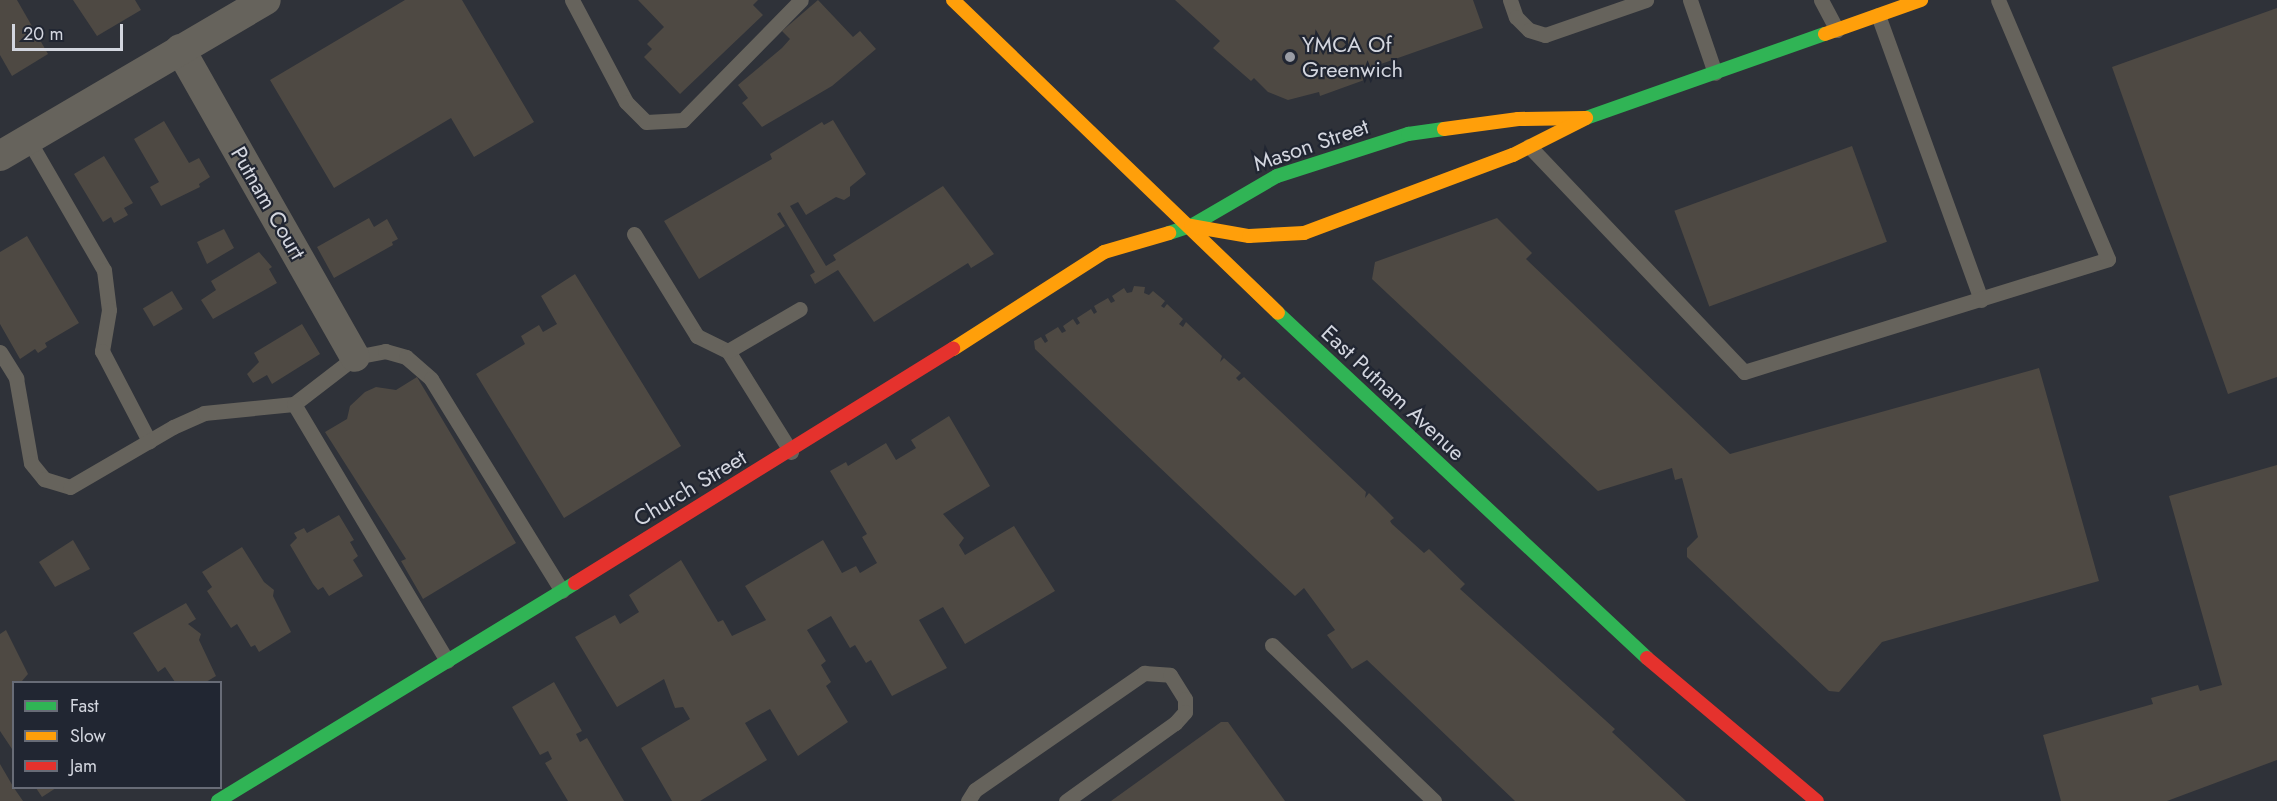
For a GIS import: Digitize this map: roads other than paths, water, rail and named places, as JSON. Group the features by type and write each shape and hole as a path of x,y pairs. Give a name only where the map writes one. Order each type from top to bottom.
{"street":[{"path":"0,156 266,0"},
{"name":"East Putnam Avenue","path":"953,0 1191,226 1375,406 1607,621 1817,801"},
{"name":"Mason Street","path":"1191,226 1248,236 1304,233 1529,146 1585,118 1921,0"},
{"name":"Putnam Court","path":"180,49 355,357"},
{"name":"Mason Street","path":"1191,226 1269,180 1408,134 1518,118 1585,118"},
{"name":"Church Street","path":"218,801 791,452 1093,258 1191,226"}],"lane":[{"path":"572,0 626,102 646,122 683,120 801,0"},
{"path":"1510,0 1516,17 1529,30 1545,35 1646,0"},
{"path":"1690,0 1715,73"},
{"path":"1821,0 1837,30"},
{"path":"1529,146 1744,372 2108,259 1998,0"},
{"path":"1878,15 1981,300"},
{"path":"28,140 104,270 109,310 102,351 149,441"},
{"path":"634,234 697,336 728,351 791,452"},
{"path":"728,351 800,309"},
{"path":"0,352 16,378 31,463 44,478 70,487 149,441 204,413 294,404 355,357 385,351 406,357 431,379 562,591"},
{"path":"294,404 447,661"},
{"path":"1272,645 1434,801"},
{"path":"968,801 975,790 1144,673 1170,675 1185,699 1185,712 1175,723 1066,801"}],"place":[{"name":"YMCA Of Greenwich","path":"1290,57"}]}
